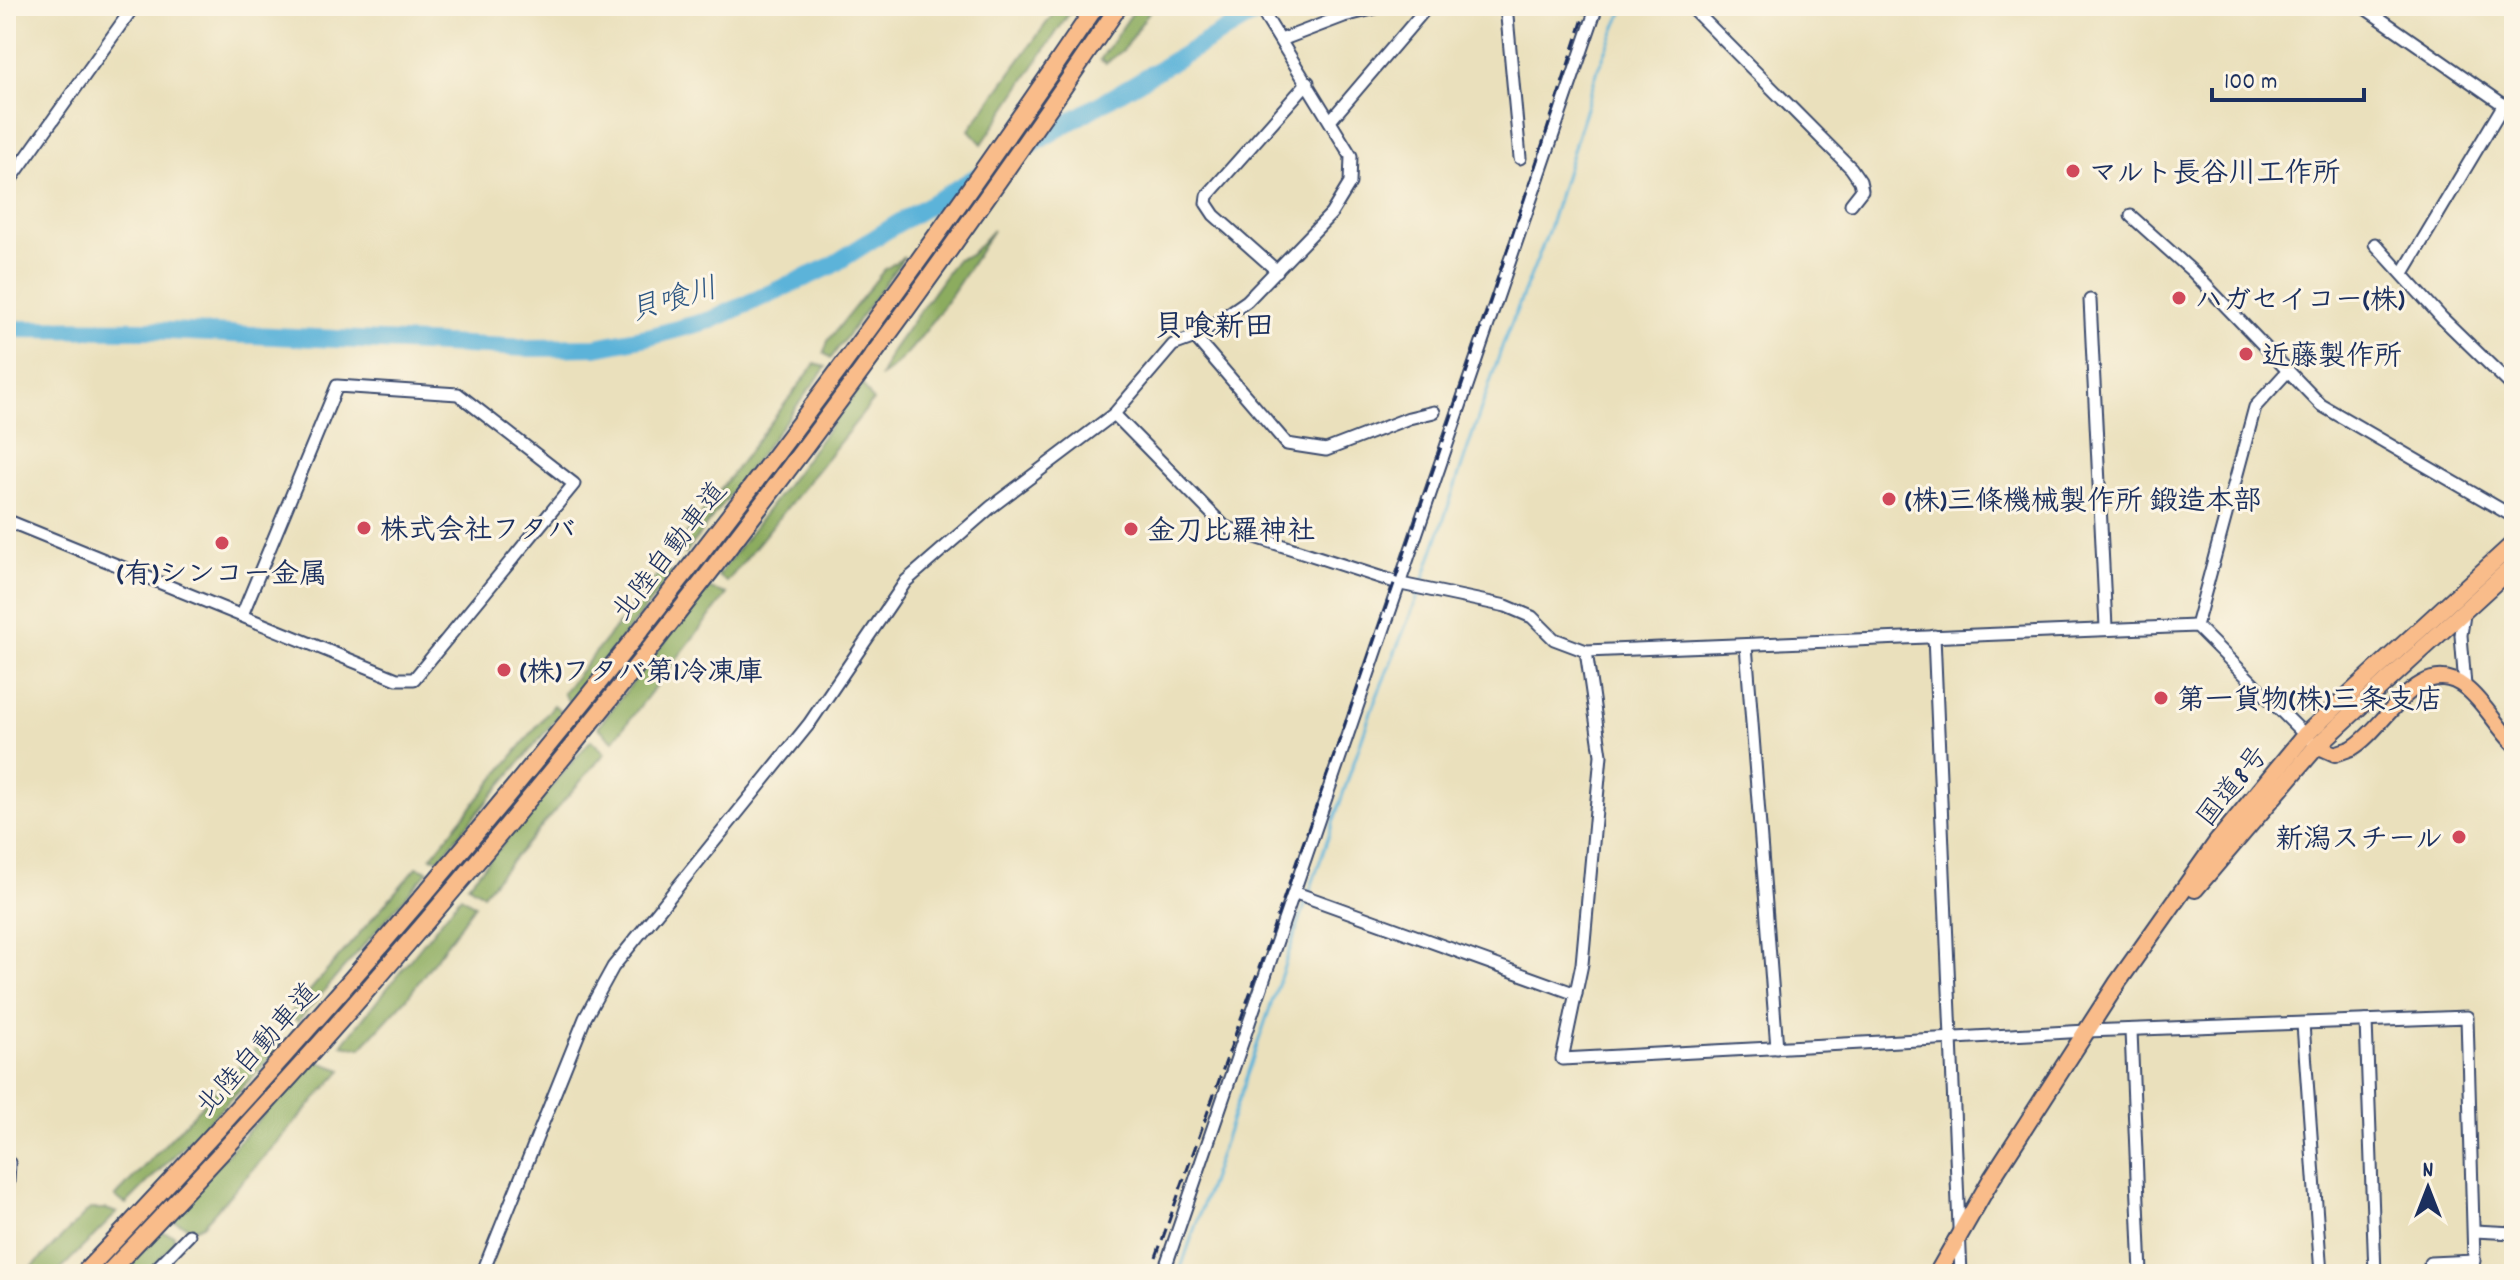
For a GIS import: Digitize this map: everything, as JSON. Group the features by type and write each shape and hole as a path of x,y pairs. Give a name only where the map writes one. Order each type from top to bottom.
{"highway":[{"name":"北陸自動車道","path":"83,1274 313,1024 497,808 723,523 907,276 1096,6"},
{"name":"北陸自動車道","path":"107,1274 316,1048 511,819 733,540 948,252 1119,6"},
{"name":"国道8号","path":"1937,1274 2118,982 2217,842 2311,741 2514,543"},
{"name":"国道8号","path":"2311,741 2514,565"}],"main road":[{"path":"2311,741 2335,754 2353,747 2410,690 2428,680 2446,679 2465,686 2514,744"}],"street":[{"path":"6,186 134,6"},
{"path":"1280,38 1384,6"},
{"path":"1330,121 1428,6"},
{"path":"1506,6 1520,158"},
{"path":"1163,1274 1300,893 1597,6"},
{"path":"1690,6 1851,168 1862,190 1851,204"},
{"path":"2362,6 2509,108 2403,273"},
{"path":"482,1274 585,1018 613,967 809,724 906,581 991,507 1114,414 1173,345 1195,337 1247,301 1331,214 1350,183 1351,156 1260,7"},
{"path":"1277,271 1214,215 1206,203 1207,196 1308,82"},
{"path":"2131,216 2192,271 2321,405 2514,517"},
{"path":"2375,244 2442,318 2514,388"},
{"path":"2090,300 2106,627"},
{"path":"1195,337 1287,444 1326,450 1409,418 1434,412"},
{"path":"2196,626 2255,407 2287,372"},
{"path":"6,520 397,679 414,679 574,484 458,394 337,386 242,615"},
{"path":"1114,414 1225,527 1401,584 1506,606 1532,617 1554,639 1586,651 2106,627 2196,626 2311,741"},
{"path":"2465,608 2461,635 2465,686"},
{"path":"1934,636 1961,1274"},
{"path":"1746,645 1777,1048"},
{"path":"1586,651 1601,755 1576,994 1562,1059 2087,1031 2467,1017 2474,1261 2430,1263 2431,1274"},
{"path":"1300,893 1576,994"},
{"path":"2366,1021 2375,1274"},
{"path":"2303,1024 2321,1274"},
{"path":"2131,1031 2141,1274"},
{"path":"6,1162 9,1163 6,1213"},
{"path":"2474,1231 2514,1233"},
{"path":"151,1274 189,1235"}],"green space":[{"path":"1059,6 1074,6 982,144 969,130"},
{"path":"1137,6 1153,6 1123,50 1106,63 1100,60"},
{"path":"993,230 925,331 909,351 881,376 891,352 957,259 970,255"},
{"path":"904,257 831,358 824,353 828,341 884,270"},
{"path":"815,364 826,367 685,554 679,544"},
{"path":"862,384 873,401 727,582 718,576"},
{"path":"663,568 673,573 570,703 563,693"},
{"path":"707,588 727,594 613,741 598,727"},
{"path":"554,705 562,712 439,859 431,857"},
{"path":"591,740 605,753 483,894 468,885"},
{"path":"417,867 428,871 298,1021 288,1016"},
{"path":"461,896 475,905 406,999 361,1048 342,1045"},
{"path":"265,1039 284,1045 126,1204 115,1197"},
{"path":"313,1060 342,1070 203,1225 194,1229 168,1219"},
{"path":"90,1209 117,1213 56,1274 29,1274 33,1266"},
{"path":"157,1231 174,1235 174,1243 145,1274 115,1274"}],"waterway":[{"name":"貝喰川","path":"6,329 148,330 528,348 596,347 652,336 711,320 831,266 1248,17 1276,6"},
{"path":"1422,584 1503,344 1547,235 1598,69 1625,6"},
{"path":"1179,1274 1373,706 1420,591"}],"railway":[{"path":"1150,1274 1429,483 1587,6"}],"place":[{"name":"マルト長谷川工作所","path":"2073,171"},
{"name":"ハガセイコー(株)","path":"2179,298"},
{"name":"近藤製作所","path":"2246,354"},
{"name":"(株)三條機械製作所 鍛造本部","path":"1889,499"},
{"name":"株式会社フタバ","path":"364,528"},
{"name":"金刀比羅神社","path":"1131,529"},
{"name":"(有)シンコー金属","path":"222,543"},
{"name":"(株)フタバ第1冷凍庫","path":"504,670"},
{"name":"第一貨物(株)三条支店","path":"2161,698"},
{"name":"新潟スチール","path":"2459,837"}],"district":[{"name":"貝喰新田","path":"1214,325"}]}
